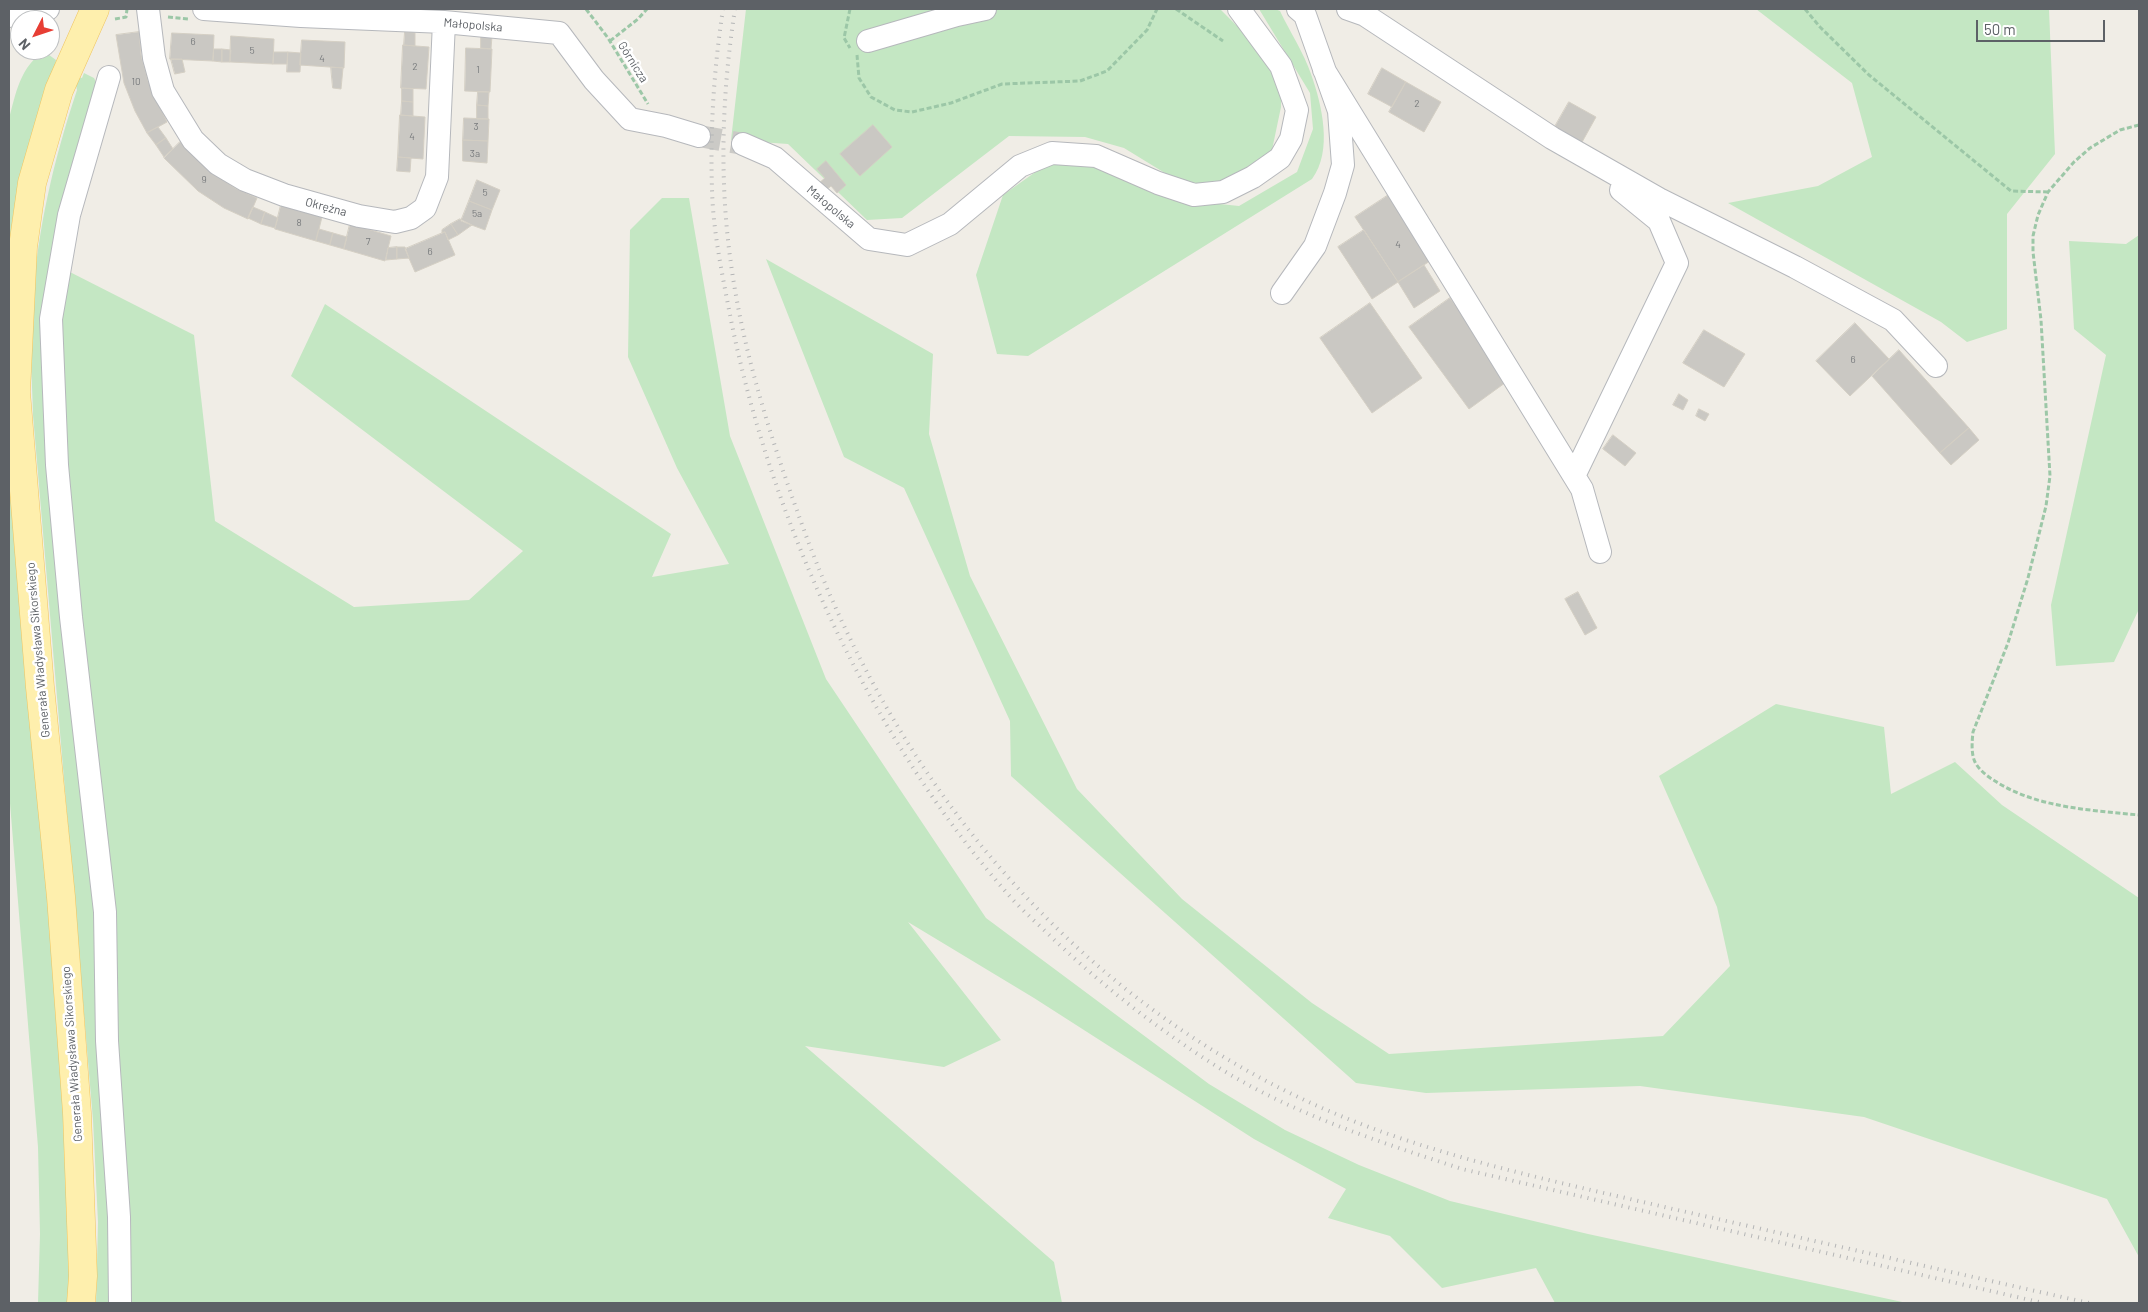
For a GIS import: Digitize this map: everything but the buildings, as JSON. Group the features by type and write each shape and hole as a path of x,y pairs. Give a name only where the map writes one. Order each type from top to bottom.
{"main road":[{"name":"Generała Władysława Sikorskiego","path":"81,1303 83,1276 77,1114 61,898 40,687 16,392 23,247 32,183 59,90 95,9"}],"street":[{"path":"9,16 48,9"},
{"path":"863,48 957,14 985,9"},
{"name":"Małopolska","path":"743,144 775,158 869,239 907,245 950,224 1020,166 1052,153 1096,156 1158,183 1194,195 1222,192 1253,177 1280,158 1291,139 1297,110 1281,66 1239,9"},
{"path":"1282,293 1315,246 1335,193 1343,165 1339,111 1304,14 1298,9"},
{"path":"1348,9 1365,15 1552,138 1659,199 1796,268 1893,320 1936,366"},
{"name":"Małopolska","path":"199,14 444,22 559,33 594,80 630,119 698,136"},
{"name":"Okrężna","path":"149,18 157,74 163,92 193,140 218,164 245,180 284,195 359,216 395,222 410,218 425,208 436,177 444,22"},
{"path":"1324,70 1582,489 1600,552"},
{"path":"109,77 69,215 51,319 57,465 71,617 105,912 107,1041 119,1216 120,1303"},
{"path":"1574,476 1677,263 1659,221 1611,182 1589,159"}],"path":[{"name":"Górnicza","path":"586,9 610,41 662,126"},
{"path":"610,41 638,19 647,9"},
{"path":"850,9 844,38 847,45 863,48 859,78 871,97 895,110 912,112 951,103 1002,84 1080,80 1107,71 1148,30 1156,9"},
{"path":"1176,9 1223,41"},
{"path":"1805,9 1820,28 1869,75 2011,191 2048,192"},
{"path":"126,18 140,19 144,28 149,18 158,25 167,17 199,14"},
{"path":"2139,125 2120,130 2090,148 2056,180 2048,192 2038,215 2033,236 2049,434 2050,476 2046,506 2028,578 2001,661 1973,732 1972,744 1975,763 1988,776 2007,789 2028,798 2066,807 2139,815"}],"green space":[{"path":"746,9 1220,9 1245,34 1274,76 1281,92 1281,107 1272,150 1251,167 1223,183 1192,186 1173,178 1124,148 1085,137 1009,136 902,218 867,220 788,144 731,140"},
{"path":"1259,9 1275,9 1280,11 1305,58 1315,86 1322,113 1324,142 1318,168 1312,179 1028,356 997,354 976,275 1003,195 1051,161 1094,164 1191,201 1239,206 1297,172 1313,129 1310,93"},
{"path":"1756,9 2049,9 2055,154 2007,214 2007,329 1967,342 1941,322 1728,203 1818,186 1872,157 1852,83"},
{"path":"34,60 56,60 9,293 9,119 20,81"},
{"path":"84,73 94,78 101,92 50,298 91,830 117,1303 96,1303 98,1222 93,1120 33,415 31,360 32,305 38,249 54,169 77,90 75,81 77,77 82,78"},
{"path":"662,198 689,198 730,436 826,679 986,918 1209,1084 1285,1130 1359,1165 1450,1201 1588,1234 1907,1303 1555,1303 1536,1268 1442,1288 1390,1236 1328,1218 1346,1189 1254,1139 1034,998 908,922 1001,1040 944,1067 805,1046 1054,1262 1062,1303 124,1303 71,617 60,267 194,335 215,521 354,607 469,600 523,551 291,376 325,304 671,534 652,577 729,564 677,468 628,357 630,230"},
{"path":"2139,235 2139,609 2114,662 2056,666 2051,605 2106,355 2074,329 2069,241 2126,244"},
{"path":"766,259 933,354 929,434 970,576 1077,789 1182,899 1312,1003 1389,1054 1663,1036 1730,966 1717,907 1659,776 1776,704 1884,727 1891,794 1955,762 2002,805 2139,898 2139,1257 2107,1199 1864,1117 1640,1086 1426,1093 1356,1083 1011,776 1010,721 904,488 844,457"},
{"path":"9,392 63,1055 72,1303 38,1303 40,1234 38,1147 9,791"}],"tunnel":[{"path":"699,136 743,144"}],"railway":[{"path":"723,9 717,54 712,121 714,220 730,315 748,392 771,469 799,545 832,621 869,694 911,764 956,830 1006,892 1024,911 1104,984 1146,1018 1190,1049 1272,1097 1334,1124 1462,1169 2043,1303"},
{"path":"735,9 727,72 724,136 725,200 731,264 752,370 773,439 808,541 845,629 890,713 941,792 998,866 1063,934 1134,995 1212,1050 1296,1096 1341,1116 1387,1133 1433,1149 1529,1175 2089,1303"}]}
